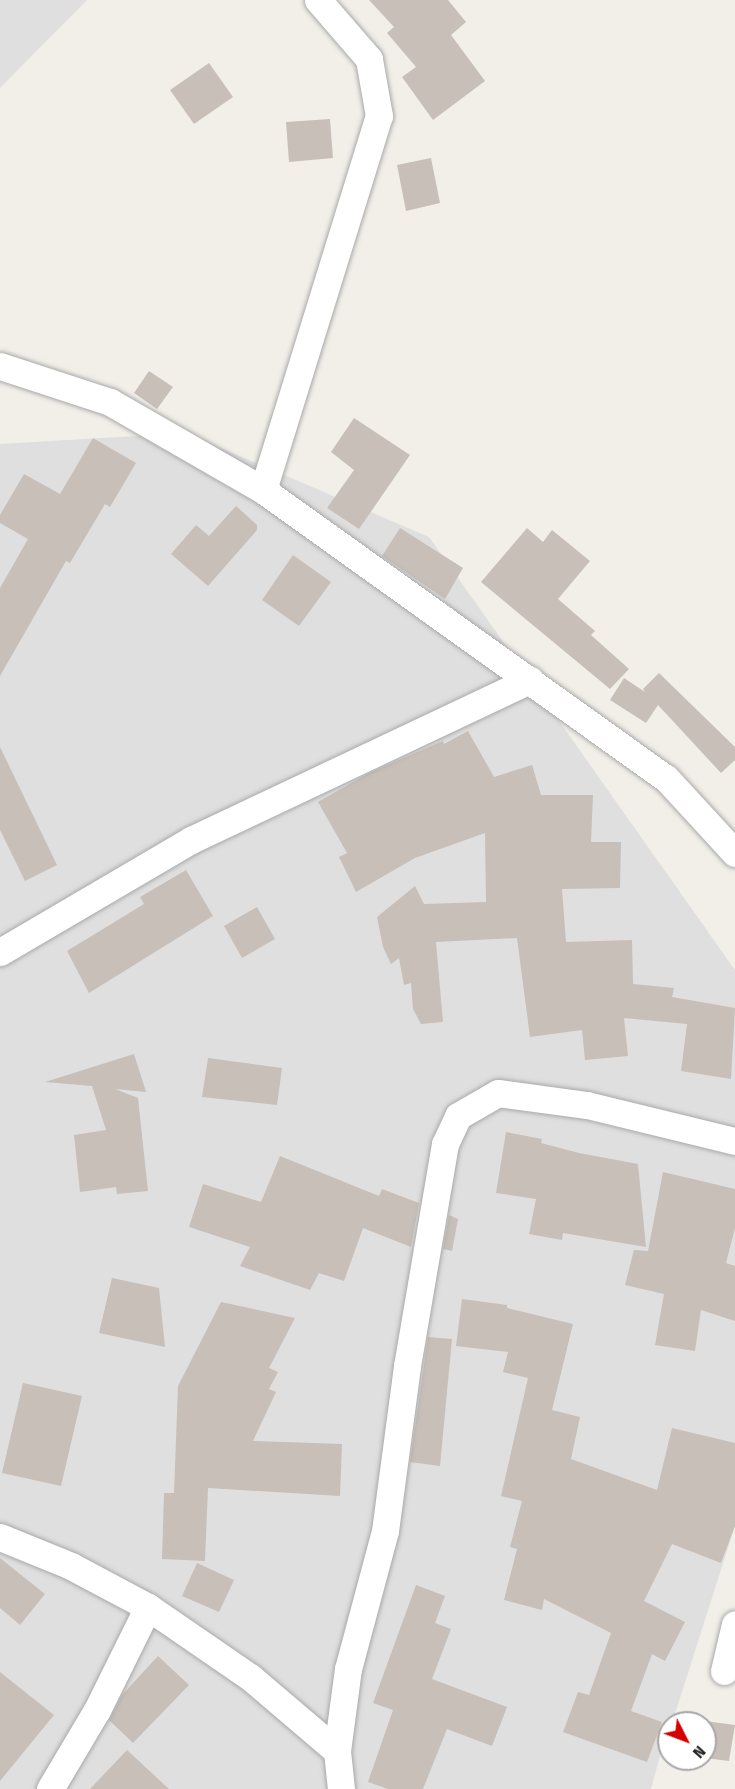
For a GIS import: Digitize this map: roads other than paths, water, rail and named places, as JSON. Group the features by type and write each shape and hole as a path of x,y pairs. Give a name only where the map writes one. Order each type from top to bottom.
{"street":[{"path":"263,490 379,116 369,59 318,0"},
{"path":"0,366 110,402 263,490 666,778 735,853"},
{"path":"0,952 191,840 530,680"},
{"path":"341,1789 337,1751 348,1669 385,1531 407,1366 445,1144 458,1116 498,1094 587,1105 735,1141"},
{"path":"0,1537 70,1566 148,1607 250,1677 337,1751"},
{"path":"50,1789 98,1710 148,1607"},
{"path":"724,1671 735,1624"}]}
